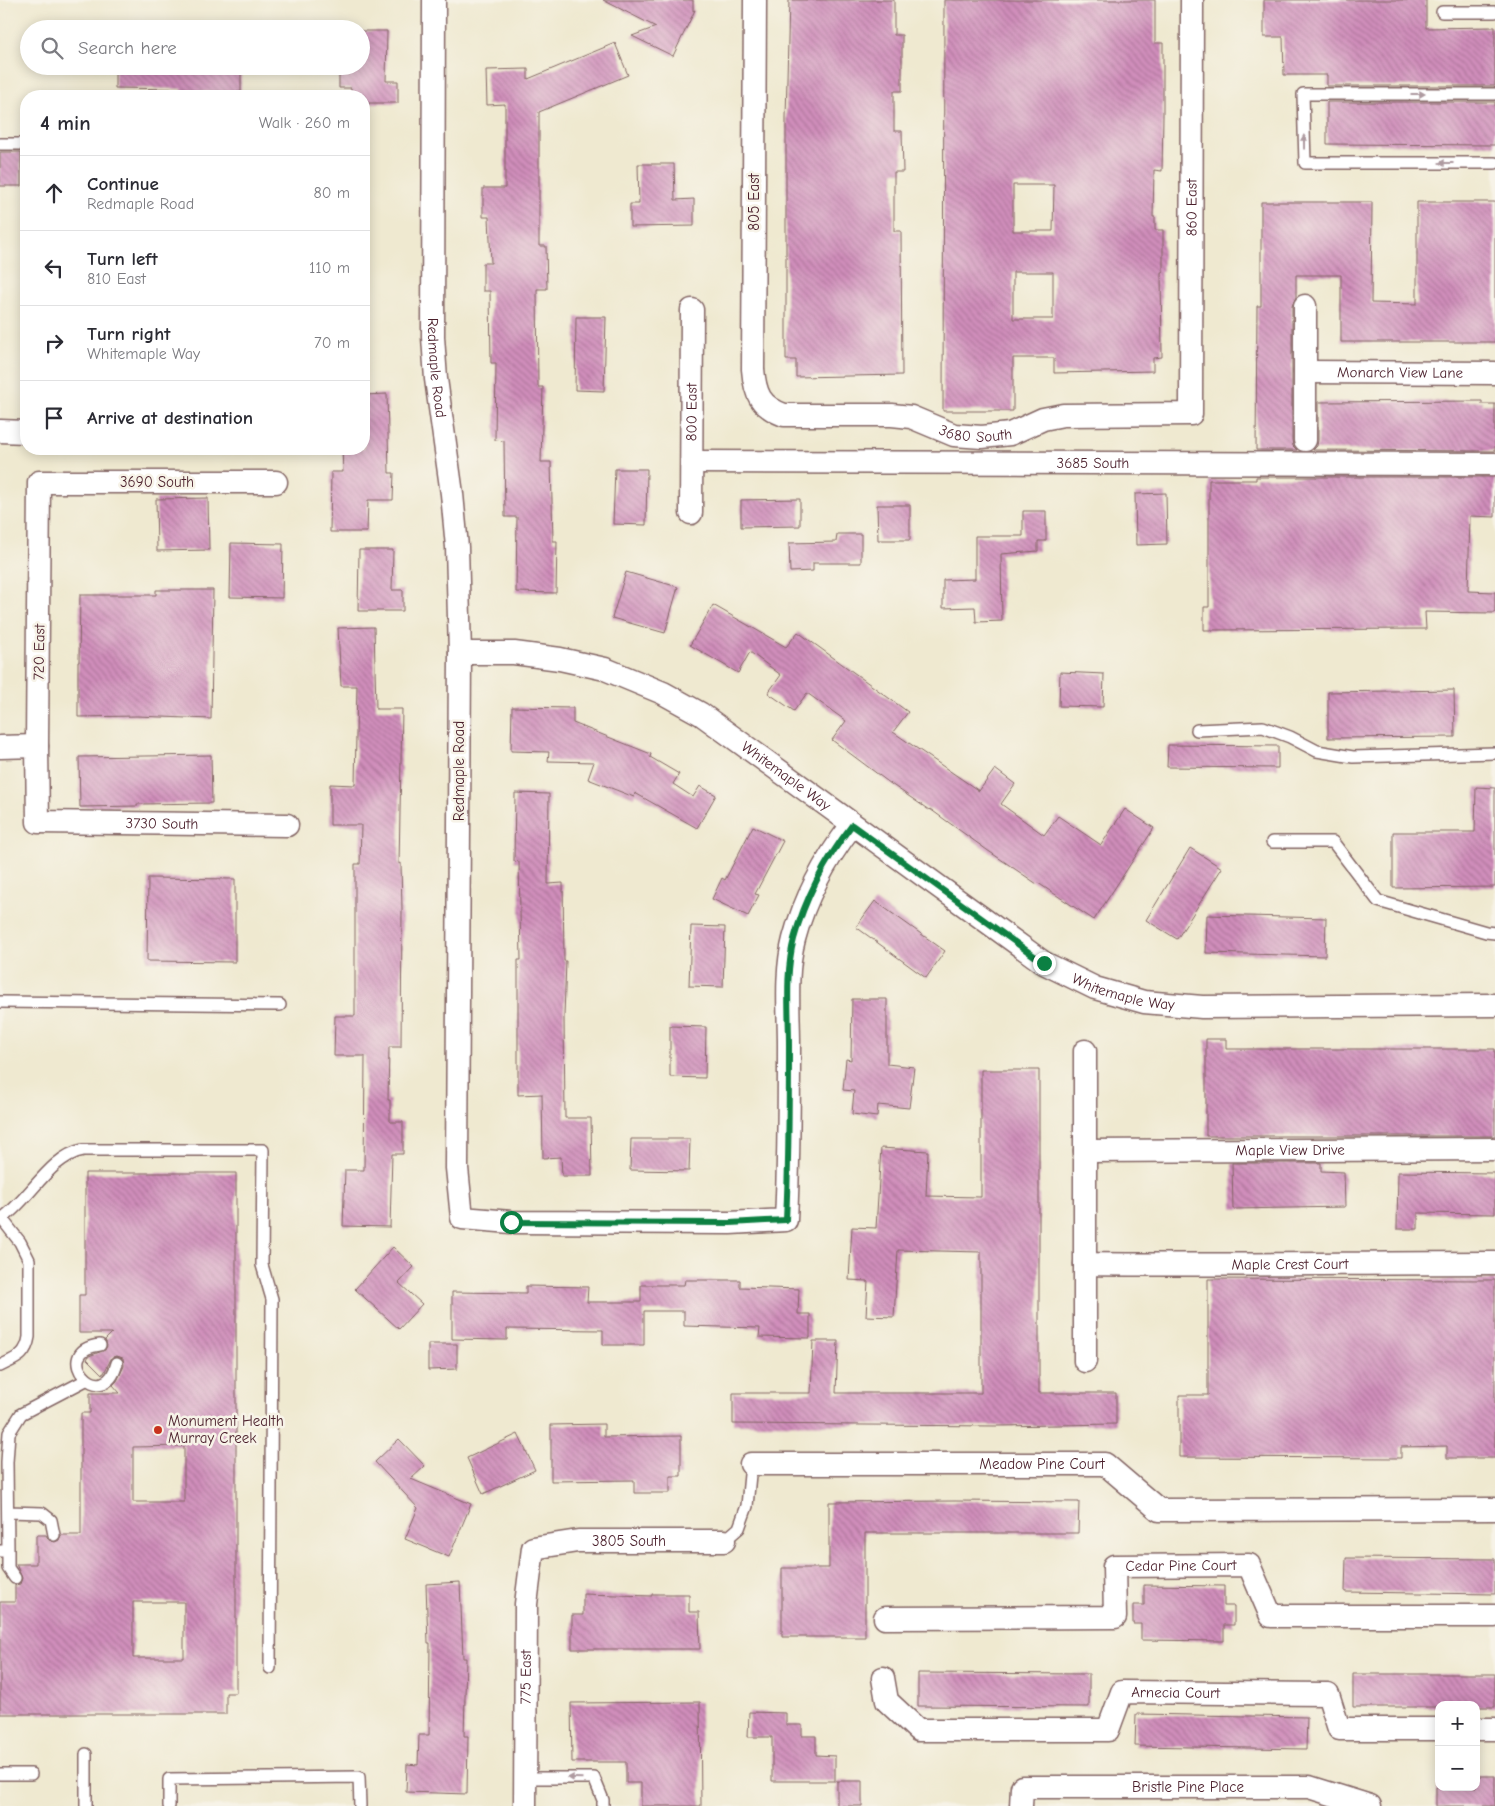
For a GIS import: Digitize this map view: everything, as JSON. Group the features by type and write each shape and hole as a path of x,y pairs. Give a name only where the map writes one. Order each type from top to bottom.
{"street":[{"name":"Redmaple Road","path":"434,0 433,337 436,379 452,494 457,547 460,652 457,1168 462,1218 531,1222 730,1223 786,1220 789,1158 790,989 794,940 806,904 820,874 837,844 852,825"},
{"name":"805 East","path":"755,0 753,369 755,388 762,402"},
{"name":"860 East","path":"1191,414 1192,0"},
{"path":"1305,306 1305,440"},
{"name":"800 East","path":"691,513 692,310"},
{"name":"Monarch View Lane","path":"1305,372 1495,373"},
{"name":"3680 South","path":"762,402 771,410 784,414 892,415 910,417 954,435 982,437 1010,434 1042,419 1063,415 1191,414"},
{"path":"0,431 20,432"},
{"name":"3685 South","path":"692,462 1495,464"},
{"name":"3690 South","path":"39,482 276,482"},
{"name":"720 East","path":"38,822 39,482"},
{"name":"Whitemaple Way","path":"460,652 514,653 560,659 605,669 663,693 700,714 1044,963 1095,988 1144,1002 1202,1007 1495,1005"},
{"path":"0,747 37,746"},
{"name":"3730 South","path":"38,822 287,825"},
{"path":"1085,1051 1086,1361"},
{"name":"Maple View Drive","path":"1085,1151 1495,1149"},
{"name":"Maple Crest Court","path":"1085,1264 1217,1266 1350,1263 1495,1263"},
{"name":"Meadow Pine Court","path":"752,1464 1106,1464 1159,1510 1495,1509"},
{"name":"3805 South","path":"534,1548 578,1542 724,1541"},
{"name":"775 East","path":"525,1806 526,1604 534,1548"},
{"name":"Cedar Pine Court","path":"885,1618 1115,1617 1114,1566 1240,1565 1249,1565 1271,1616 1495,1616"},
{"name":"Arnecia Court","path":"883,1678 886,1701 918,1730 1108,1730 1122,1692 1328,1694 1339,1729 1435,1729"},
{"path":"1480,1729 1495,1729"},
{"name":"Bristle Pine Place","path":"1021,1806 1022,1787 1309,1787 1370,1806"}],"lane":[{"path":"1442,12 1495,12"},
{"path":"1495,94 1303,94 1305,163 1495,162"},
{"path":"0,144 20,144"},
{"path":"1197,730 1263,727 1317,750 1353,757 1495,753"},
{"path":"1272,842 1333,842 1378,901 1495,933"},
{"path":"0,1002 280,1005"},
{"path":"0,1366 23,1353 29,1337 29,1260 20,1242 1,1220 15,1210 57,1163 74,1152 83,1150 263,1150 262,1265 272,1300 270,1668"},
{"path":"100,1346 86,1349 79,1358 79,1370 86,1380 98,1383 105,1382 114,1373 117,1363"},
{"path":"15,1578 8,1568 4,1551 8,1512 7,1462 9,1433 21,1414 86,1380"},
{"path":"724,1541 739,1528 747,1506 752,1464"},
{"path":"8,1512 42,1513 51,1520 54,1535"},
{"path":"86,1754 86,1806"},
{"path":"0,1774 31,1774"},
{"path":"169,1806 169,1779 321,1776 359,1777 360,1806"},
{"path":"525,1778 594,1778 604,1800 604,1806"}],"building":[{"path":"603,0 693,0 693,11 695,10 673,56 632,36 656,27"},
{"path":"789,0 894,0 894,35 902,35 902,91 894,91 894,131 902,131 903,172 894,172 894,231 901,231 902,375 796,377 796,360 786,360 786,118"},
{"path":"944,0 1155,0 1155,43 1163,43 1162,171 1154,170 1153,217 1155,217 1155,230 1163,230 1163,272 1161,272 1162,357 1153,358 1153,371 1054,373 1054,358 1013,358 1013,411 943,411","holes":["1013,185 1054,185 1053,231 1013,231","1013,272 1053,272 1053,319 1013,319"]},
{"path":"1264,0 1426,0 1426,28 1495,27 1495,86 1327,86 1327,75 1284,75 1283,37 1264,37"},
{"path":"370,31 387,31 386,81 398,81 398,103 370,103 370,90 339,88 339,75 370,75"},
{"path":"615,43 628,75 539,112 539,246 546,246 547,289 537,289 538,387 543,387 541,462 551,462 553,541 557,541 556,593 516,592 517,517 505,517 504,441 495,440 496,363 491,363 490,291 483,291 483,263 491,263 489,217 483,217 483,188 505,188 505,104 487,105 486,70 528,69 528,79"},
{"path":"115,75 241,75 241,90 115,88"},
{"path":"1327,102 1495,102 1495,145 1327,144"},
{"path":"0,152 20,152 20,186 0,186"},
{"path":"638,164 674,164 675,200 694,199 694,226 630,227 630,204 639,204"},
{"path":"1261,202 1372,202 1371,303 1417,304 1417,202 1495,202 1495,342 1341,342 1341,275 1296,275 1296,297 1292,306 1292,440 1293,446 1297,450 1256,450 1257,306 1261,306"},
{"path":"576,317 606,317 604,391 575,390"},
{"path":"387,394 389,473 394,473 393,500 368,500 367,532 330,532 331,472 343,472 342,455 370,455 370,395"},
{"path":"1482,401 1482,404 1495,404 1495,451 1313,450 1317,446 1318,440 1318,402"},
{"path":"615,469 647,469 646,525 613,524"},
{"path":"1256,477 1495,477 1495,517 1470,516 1468,591 1495,592 1495,613 1425,612 1426,629 1204,630 1204,607 1209,607 1209,480 1256,480"},
{"path":"1166,493 1167,544 1136,545 1135,494"},
{"path":"208,498 209,550 157,551 156,499"},
{"path":"800,499 800,526 741,527 741,500"},
{"path":"877,505 910,505 910,540 878,540"},
{"path":"1023,511 1046,511 1046,541 1038,541 1038,551 1001,554 1002,621 976,622 975,607 943,608 943,580 975,579 975,536 1023,536"},
{"path":"837,534 861,534 861,563 813,563 813,571 790,572 789,543 836,542"},
{"path":"231,543 283,544 282,598 230,597"},
{"path":"359,550 393,550 392,590 403,590 403,611 358,611"},
{"path":"626,572 678,587 665,633 612,618"},
{"path":"156,590 213,590 211,719 137,716 78,717 80,595 156,595"},
{"path":"713,605 786,647 798,632 908,712 893,732 979,791 995,769 1015,784 1001,804 1044,835 1058,816 1101,845 1125,809 1154,828 1094,920 987,850 891,784 832,740 846,721 807,693 794,711 768,693 781,675 750,652 738,673 690,645"},
{"path":"374,627 376,709 402,709 399,864 401,863 402,910 401,1047 389,1047 388,1100 390,1100 390,1122 403,1122 403,1154 392,1154 390,1227 343,1226 345,1170 364,1170 365,1056 334,1056 335,1016 355,1016 355,864 360,864 361,825 330,825 330,784 355,785 357,686 341,686 338,628"},
{"path":"1060,672 1104,674 1103,707 1059,706"},
{"path":"1454,690 1455,737 1328,738 1328,692"},
{"path":"512,707 573,708 573,723 651,754 650,757 679,774 673,784 693,797 700,786 716,795 697,828 635,793 634,797 588,779 594,762 548,761 549,752 511,751"},
{"path":"1168,745 1278,746 1278,768 1167,767"},
{"path":"211,755 212,803 80,807 79,757"},
{"path":"1476,787 1495,788 1495,887 1393,888 1393,832 1475,832"},
{"path":"515,793 549,794 548,884 563,883 564,961 566,961 564,1016 565,1118 591,1118 592,1176 562,1176 561,1157 543,1158 542,1094 518,1095 518,960 521,960 519,862 514,861"},
{"path":"753,826 783,841 755,894 759,895 748,916 712,899 722,878 725,880"},
{"path":"1190,848 1222,868 1177,939 1146,920"},
{"path":"148,878 235,879 235,962 147,961"},
{"path":"875,901 945,951 926,978 856,927"},
{"path":"1207,915 1326,918 1325,956 1206,953"},
{"path":"691,926 725,927 723,987 689,986"},
{"path":"852,999 887,999 887,1064 914,1067 909,1108 878,1105 877,1117 852,1114 854,1091 843,1090 846,1059 851,1060"},
{"path":"670,1026 706,1027 705,1078 670,1077"},
{"path":"1206,1039 1226,1039 1226,1049 1495,1049 1495,1136 1206,1136"},
{"path":"981,1070 1039,1070 1039,1393 1116,1393 1116,1424 998,1426 733,1424 733,1393 811,1393 813,1341 838,1341 836,1393 981,1393 981,1252 898,1250 894,1317 866,1316 868,1281 849,1280 852,1227 876,1228 881,1148 928,1151 926,1196 981,1197"},
{"path":"631,1139 690,1139 689,1171 630,1170"},
{"path":"1232,1163 1321,1163 1321,1171 1344,1172 1345,1207 1233,1209"},
{"path":"1398,1172 1495,1173 1495,1214 1418,1213 1418,1229 1397,1229"},
{"name":"Monument Health Murray Creek","path":"85,1173 236,1173 236,1693 226,1693 226,1714 0,1714 0,1602 15,1602 15,1585 20,1584 22,1578 16,1564 36,1564 36,1535 46,1535 49,1540 55,1542 59,1540 61,1535 81,1535 81,1413 90,1413 90,1393 120,1393 113,1385 124,1366 123,1358 112,1357 102,1374 87,1359 89,1356 105,1350 107,1346 105,1340 112,1333 79,1333 79,1295 85,1295","holes":["184,1446 184,1502 133,1502 133,1447","133,1602 184,1602 184,1658 133,1658"]},
{"path":"393,1247 414,1267 399,1283 422,1304 399,1329 355,1289"},
{"path":"1208,1279 1495,1280 1495,1458 1447,1458 1447,1446 1401,1447 1401,1458 1179,1457 1179,1395 1208,1395"},
{"path":"685,1280 740,1280 740,1287 799,1289 798,1314 810,1314 810,1338 759,1337 760,1328 684,1326 684,1311 644,1311 644,1345 603,1345 603,1330 507,1329 507,1340 452,1339 452,1292 526,1293 526,1286 588,1287 587,1302 641,1302 641,1285 684,1285"},
{"path":"428,1344 457,1344 457,1369 428,1370"},
{"path":"604,1424 604,1437 681,1436 681,1476 670,1476 670,1493 634,1493 634,1480 551,1481 551,1425"},
{"path":"518,1434 535,1470 483,1494 467,1458"},
{"path":"399,1439 425,1466 411,1479 471,1504 449,1557 405,1539 418,1508 375,1462"},
{"path":"829,1502 1079,1502 1078,1533 865,1533 865,1637 782,1637 782,1568 829,1568"},
{"path":"1346,1558 1495,1559 1495,1594 1345,1592"},
{"path":"460,1582 463,1658 466,1658 464,1736 468,1736 467,1794 406,1792 407,1764 418,1765 419,1735 429,1735 430,1643 428,1643 426,1584"},
{"path":"1144,1585 1224,1586 1224,1606 1234,1606 1234,1625 1224,1625 1224,1641 1141,1640 1141,1624 1133,1624 1133,1605 1144,1605"},
{"path":"583,1594 652,1596 652,1594 689,1594 689,1612 699,1612 700,1649 572,1649 572,1615 583,1615"},
{"path":"918,1673 1089,1674 1089,1707 918,1706"},
{"path":"1353,1674 1495,1674 1495,1707 1480,1707 1480,1701 1435,1701 1435,1707 1353,1707"},
{"path":"700,1702 701,1806 641,1806 641,1783 626,1783 626,1762 572,1762 571,1703"},
{"path":"749,1712 786,1713 786,1725 802,1725 802,1736 816,1736 816,1755 835,1756 835,1781 772,1781 772,1737 748,1737"},
{"path":"1136,1714 1307,1717 1306,1749 1135,1746"},
{"path":"1480,1776 1495,1776 1495,1806 1436,1806 1436,1791 1480,1791"},
{"path":"837,1781 862,1781 862,1806 837,1806"}],"place":[{"name":"Monument Health Murray Creek","path":"158,1430"}],"route":[{"path":"511,1222 730,1223 786,1220 789,1158 789,999 794,940 806,904 820,874 837,844 852,825 1044,963"}]}
